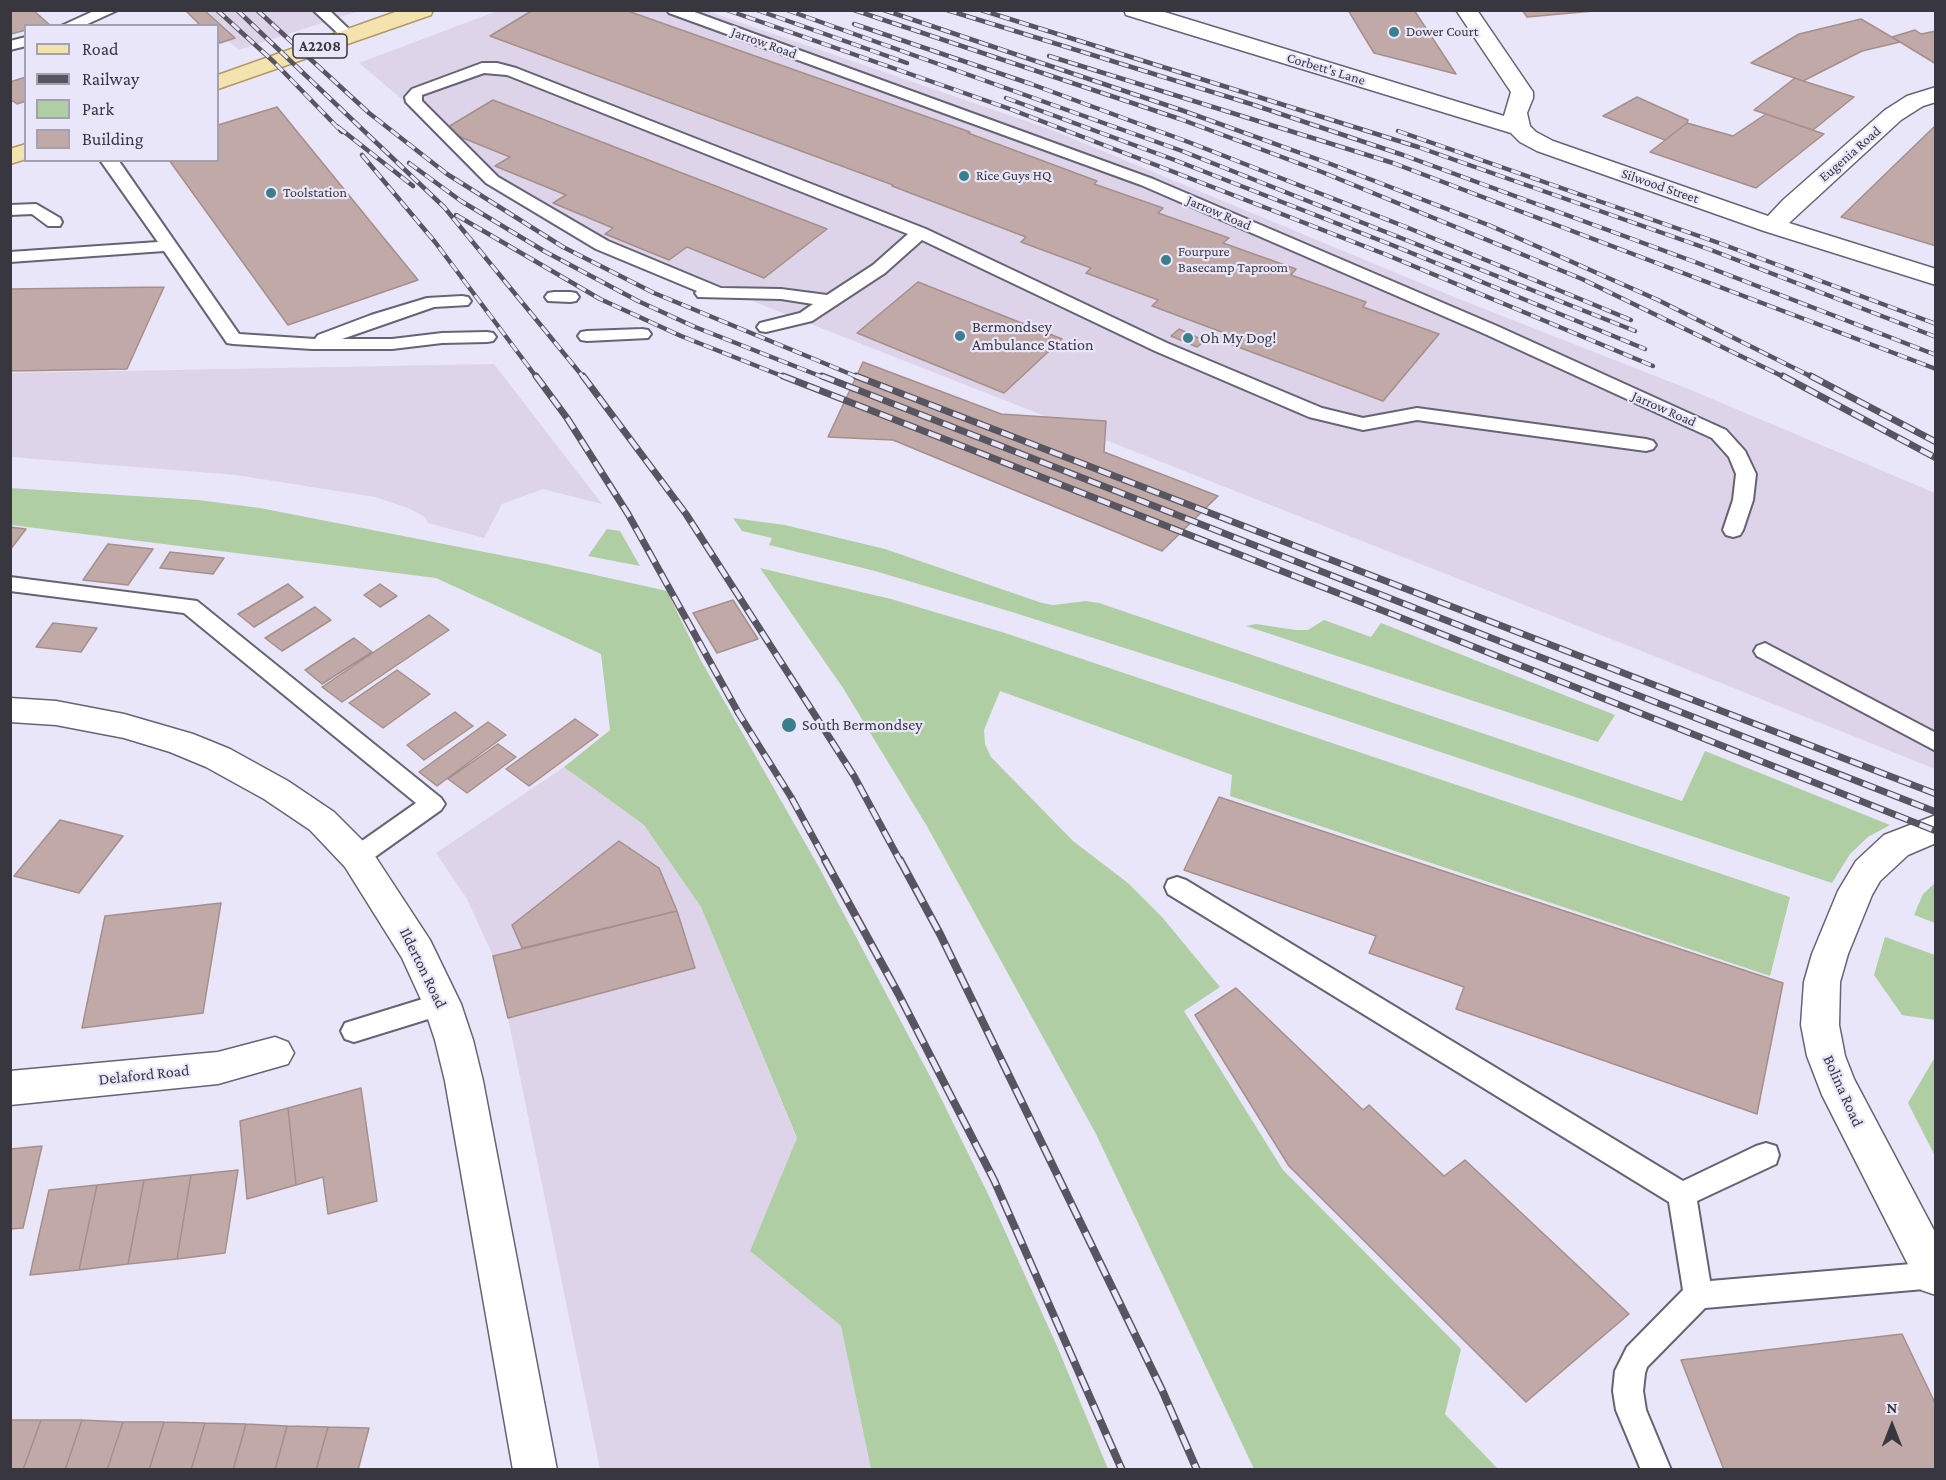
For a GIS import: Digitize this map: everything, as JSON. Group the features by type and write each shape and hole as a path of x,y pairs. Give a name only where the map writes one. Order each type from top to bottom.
{"main road":[{"name":"A2208","path":"219,82 423,10"}],"street":[{"name":"Corbett's Lane","path":"1134,10 1519,128"},
{"path":"1466,10 1522,92 1522,98 1515,113 1519,128"},
{"name":"Eugenia Road","path":"1773,226 1792,205 1893,115 1929,101"},
{"name":"Silwood Street","path":"1519,128 1545,146 1773,226 1935,277"},
{"name":"Ilderton Road","path":"10,710 56,713 124,726 181,743 218,758 302,806 322,821 357,857 397,916 442,1004 464,1081 536,1470"},
{"name":"Bolina Road","path":"1935,828 1896,845 1868,871 1856,891 1830,954 1822,981 1820,1024 1826,1056 1836,1083 1935,1276"},
{"name":"Delaford Road","path":"10,1088 218,1068 275,1053"}],"lane":[{"path":"73,24 111,10"},
{"path":"320,10 349,36"},
{"name":"Jarrow Road","path":"674,10 1147,182 1491,330 1719,434 1738,455 1746,474 1743,500 1733,530"},
{"path":"718,293 602,245 492,180 414,102 413,97 417,92 482,68 511,71 920,233 1161,347 1316,413 1363,424 1417,414 1646,445"},
{"path":"110,162 233,339 312,344 392,344 442,338 487,337"},
{"path":"10,210 36,209 54,222"},
{"path":"766,327 806,317 879,269 920,233"},
{"path":"10,257 169,246"},
{"path":"686,294 781,294 828,301"},
{"path":"312,344 377,319 433,302 462,301"},
{"path":"587,336 642,334"},
{"path":"10,584 190,606 433,804 357,857"},
{"path":"1765,651 1935,743"},
{"path":"1177,887 1682,1195 1698,1295"},
{"path":"354,1031 442,1004"},
{"path":"1682,1195 1766,1155"},
{"path":"1656,1470 1631,1410 1628,1391 1630,1371 1637,1357 1698,1295 1935,1276"}],"shaded area":[{"path":"190,11 359,11 239,50 219,34 219,24 214,24"},
{"path":"497,11 707,11 1052,130 1459,299 1691,390 1935,493 1935,769 1639,650 544,219 359,63"},
{"path":"494,364 602,504 543,489 502,504 484,538 428,523 425,517 408,508 375,497 236,475 11,457 11,373"},
{"path":"564,767 644,825 701,907 797,1139 750,1251 841,1326 871,1469 600,1469 508,1018 493,956 467,899 436,853"}],"green space":[{"path":"10,488 198,500 260,508 546,564 667,591 699,657 820,869 932,1080 989,1196 1057,1346 1108,1469 871,1469 841,1326 750,1251 797,1138 701,907 644,825 564,767 610,730 601,654 436,578 11,525"},
{"path":"733,518 785,525 885,549 1042,603 1053,605 1086,601 1099,603 1682,801 1705,751 1890,825 1868,837 1850,854 1832,883 1231,682 1012,612 875,571 769,545 772,538 742,531"},
{"path":"607,529 620,531 640,566 588,556"},
{"path":"760,568 891,599 1005,633 1790,897 1770,976 1230,796 1232,775 1000,691 984,730 985,744 991,757 1073,841 1128,883 1162,917 1220,987 1184,1011 1283,1170 1461,1349 1445,1414 1498,1469 1254,1469 1096,1134 928,828 843,688"},
{"path":"1324,620 1371,637 1381,623 1615,715 1598,742 1246,626 1256,624 1308,630"},
{"path":"1935,883 1935,923 1914,915 1923,894"},
{"path":"1885,937 1935,955 1935,1020 1902,1015 1874,975"},
{"path":"1935,1057 1935,1156 1908,1103"}],"building":[{"path":"10,10 33,10 49,24 24,24 24,31 11,34"},
{"path":"185,10 204,10 235,38 220,43 219,24 199,24"},
{"path":"533,10 625,10 970,132 968,133 1097,181 1094,184 1163,208 1158,213 1229,238 1223,243 1296,269 1291,275 1366,302 1363,307 1439,334 1383,401 1222,341 1227,334 1152,306 1158,300 1086,273 1091,268 1021,242 1026,237 893,185 490,36"},
{"name":"Dower Court","path":"1348,10 1414,10 1456,74 1374,53"},
{"path":"1522,10 1605,10 1527,17"},
{"path":"1861,19 1900,42 1862,51 1803,81 1751,63 1799,34"},
{"path":"1915,30 1921,34 1936,31 1936,64 1892,37"},
{"path":"24,78 24,102 17,104 10,102 10,82"},
{"path":"1795,78 1854,97 1813,130 1754,110"},
{"path":"1637,97 1688,120 1687,123 1665,140 1603,116"},
{"path":"493,100 827,229 764,278 687,247 669,260 605,234 613,228 553,203 566,195 495,166 510,157 443,130"},
{"path":"277,107 418,280 288,325 170,162 219,162 219,125"},
{"path":"1766,114 1824,134 1756,188 1650,152 1687,123 1733,136"},
{"path":"1936,125 1936,246 1841,217"},
{"name":"Bermondsey Ambulance Station","path":"918,282 1062,339 1004,393 857,333"},
{"path":"164,287 127,369 10,371 10,289"},
{"name":"Oh My Dog!","path":"1179,329 1205,341 1197,347 1171,336"},
{"path":"863,362 1001,414 1106,421 1104,452 1218,496 1162,551 893,440 828,437"},
{"path":"10,527 26,529 10,550"},
{"path":"108,544 153,549 128,585 83,580"},
{"path":"170,552 224,558 213,574 160,568"},
{"path":"288,584 303,597 254,627 238,614"},
{"path":"380,584 397,596 380,607 364,595"},
{"path":"733,600 758,639 717,653 693,613"},
{"path":"315,607 331,620 282,651 265,638"},
{"path":"429,615 449,630 342,702 322,687"},
{"path":"53,623 97,628 81,652 36,647"},
{"path":"354,638 372,652 322,684 305,670"},
{"path":"397,670 430,694 383,728 349,703"},
{"path":"455,712 473,726 424,760 407,745"},
{"path":"575,719 598,735 529,786 506,769"},
{"path":"488,722 506,735 437,786 419,772"},
{"path":"498,744 516,757 467,793 448,779"},
{"path":"1219,797 1783,983 1757,1114 1456,1009 1464,987 1369,953 1376,936 1184,870"},
{"path":"60,820 123,836 79,893 14,876"},
{"path":"619,841 659,868 677,911 522,948 512,925"},
{"path":"221,903 203,1013 82,1028 105,916"},
{"path":"677,911 695,968 508,1018 493,956"},
{"path":"1236,988 1363,1110 1369,1105 1444,1176 1465,1160 1629,1314 1526,1402 1289,1166 1195,1015"},
{"path":"361,1088 377,1201 328,1214 323,1177 296,1185 288,1108"},
{"path":"288,1108 296,1185 247,1199 240,1121"},
{"path":"42,1146 23,1228 10,1229 10,1149"},
{"path":"238,1170 225,1253 177,1259 191,1175"},
{"path":"191,1175 177,1259 128,1264 144,1180"},
{"path":"144,1180 128,1264 79,1270 97,1185"},
{"path":"97,1185 79,1270 30,1275 49,1190"},
{"path":"1902,1334 1936,1405 1936,1470 1724,1470 1681,1360"},
{"path":"10,1420 41,1420 23,1470 10,1470"},
{"path":"41,1420 82,1420 65,1470 23,1470"},
{"path":"82,1420 123,1422 107,1470 65,1470"},
{"path":"123,1422 164,1422 149,1470 107,1470"},
{"path":"164,1422 205,1423 191,1470 149,1470"},
{"path":"205,1423 246,1424 233,1470 191,1470"},
{"path":"246,1424 287,1426 275,1470 233,1470"},
{"path":"287,1426 328,1427 316,1470 275,1470"},
{"path":"328,1427 369,1428 358,1470 316,1470"}],"railway":[{"path":"217,10 274,62 342,132"},
{"path":"237,10 444,207 584,378"},
{"path":"257,10 369,113 447,174 563,247 654,293 860,378"},
{"path":"727,10 1010,109 1161,167 1387,255 1653,366"},
{"path":"757,10 907,63"},
{"path":"787,10 1182,151 1635,331"},
{"path":"854,10 1180,119 1322,172 1582,279 1786,378"},
{"path":"884,10 1184,111 1328,163 1491,226 1658,300 1814,378"},
{"path":"947,10 1251,104 1403,155 1695,262 1936,355"},
{"path":"981,10 1418,147 1711,250 1936,337"},
{"path":"854,24 1031,84 1191,143 1406,227 1631,320"},
{"path":"1049,56 1393,163 1936,369"},
{"path":"1006,98 1172,159 1392,245 1645,349"},
{"path":"338,127 413,186"},
{"path":"1398,131 1719,243 1936,324"},
{"path":"362,155 435,242 537,378"},
{"path":"409,163 461,201 544,251 638,301 695,327 825,378"},
{"path":"456,215 600,299 681,336 787,378"},
{"path":"536,376 567,418 628,514 739,714 791,797 826,861"},
{"path":"583,376 686,514 854,776 900,861"},
{"path":"783,376 1394,615 1936,831"},
{"path":"822,376 1936,812"},
{"path":"856,376 1936,794"},
{"path":"1783,376 1936,458"},
{"path":"1811,376 1936,442"},
{"path":"825,860 898,993 994,1180 1122,1470"},
{"path":"900,860 940,934 1162,1390 1197,1470"}],"place":[{"name":"Dower Court","path":"1394,32"},
{"name":"Rice Guys HQ","path":"964,176"},
{"name":"Toolstation","path":"271,193"},
{"name":"Fourpure Basecamp Taproom","path":"1166,260"},
{"name":"Bermondsey Ambulance Station","path":"960,336"},
{"name":"Oh My Dog!","path":"1188,338"},
{"name":"South Bermondsey","path":"789,725"}]}
